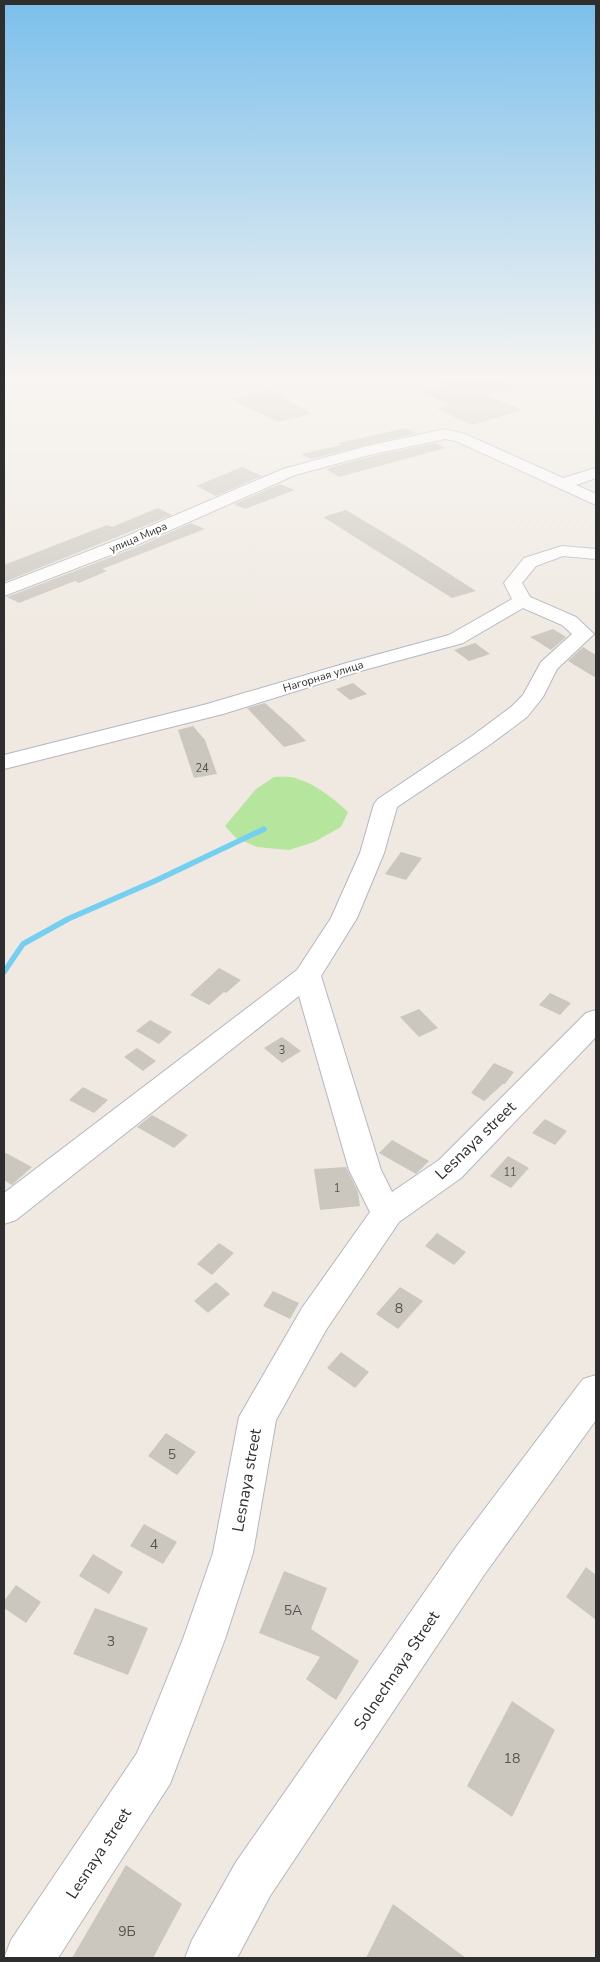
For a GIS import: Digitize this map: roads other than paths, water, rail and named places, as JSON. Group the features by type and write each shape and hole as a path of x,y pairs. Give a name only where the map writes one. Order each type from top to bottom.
{"street":[{"name":"улица Мира","path":"4,590 133,540 289,472 302,469"},
{"name":"улица Мира","path":"528,469 562,484"},
{"path":"562,484 596,473"},
{"path":"562,484 596,500"},
{"path":"4,1211 306,976 344,918 372,853 386,804 520,712 532,697 548,666 584,634 569,621 522,601 513,583 530,562 562,551 596,554"},
{"name":"Нагорная улица","path":"4,762 215,709 357,666 456,639 522,601"},
{"path":"306,976 365,1170 387,1214"},
{"name":"Lesnaya street","path":"29,1958 154,1768 204,1639 233,1553 258,1417 314,1319 387,1214 450,1169 596,1020"},
{"name":"Solnechnaya Street","path":"210,1958 258,1870 470,1561 596,1391"}],"waterway":[{"path":"4,972 23,944 68,919 157,880 264,829"}]}
